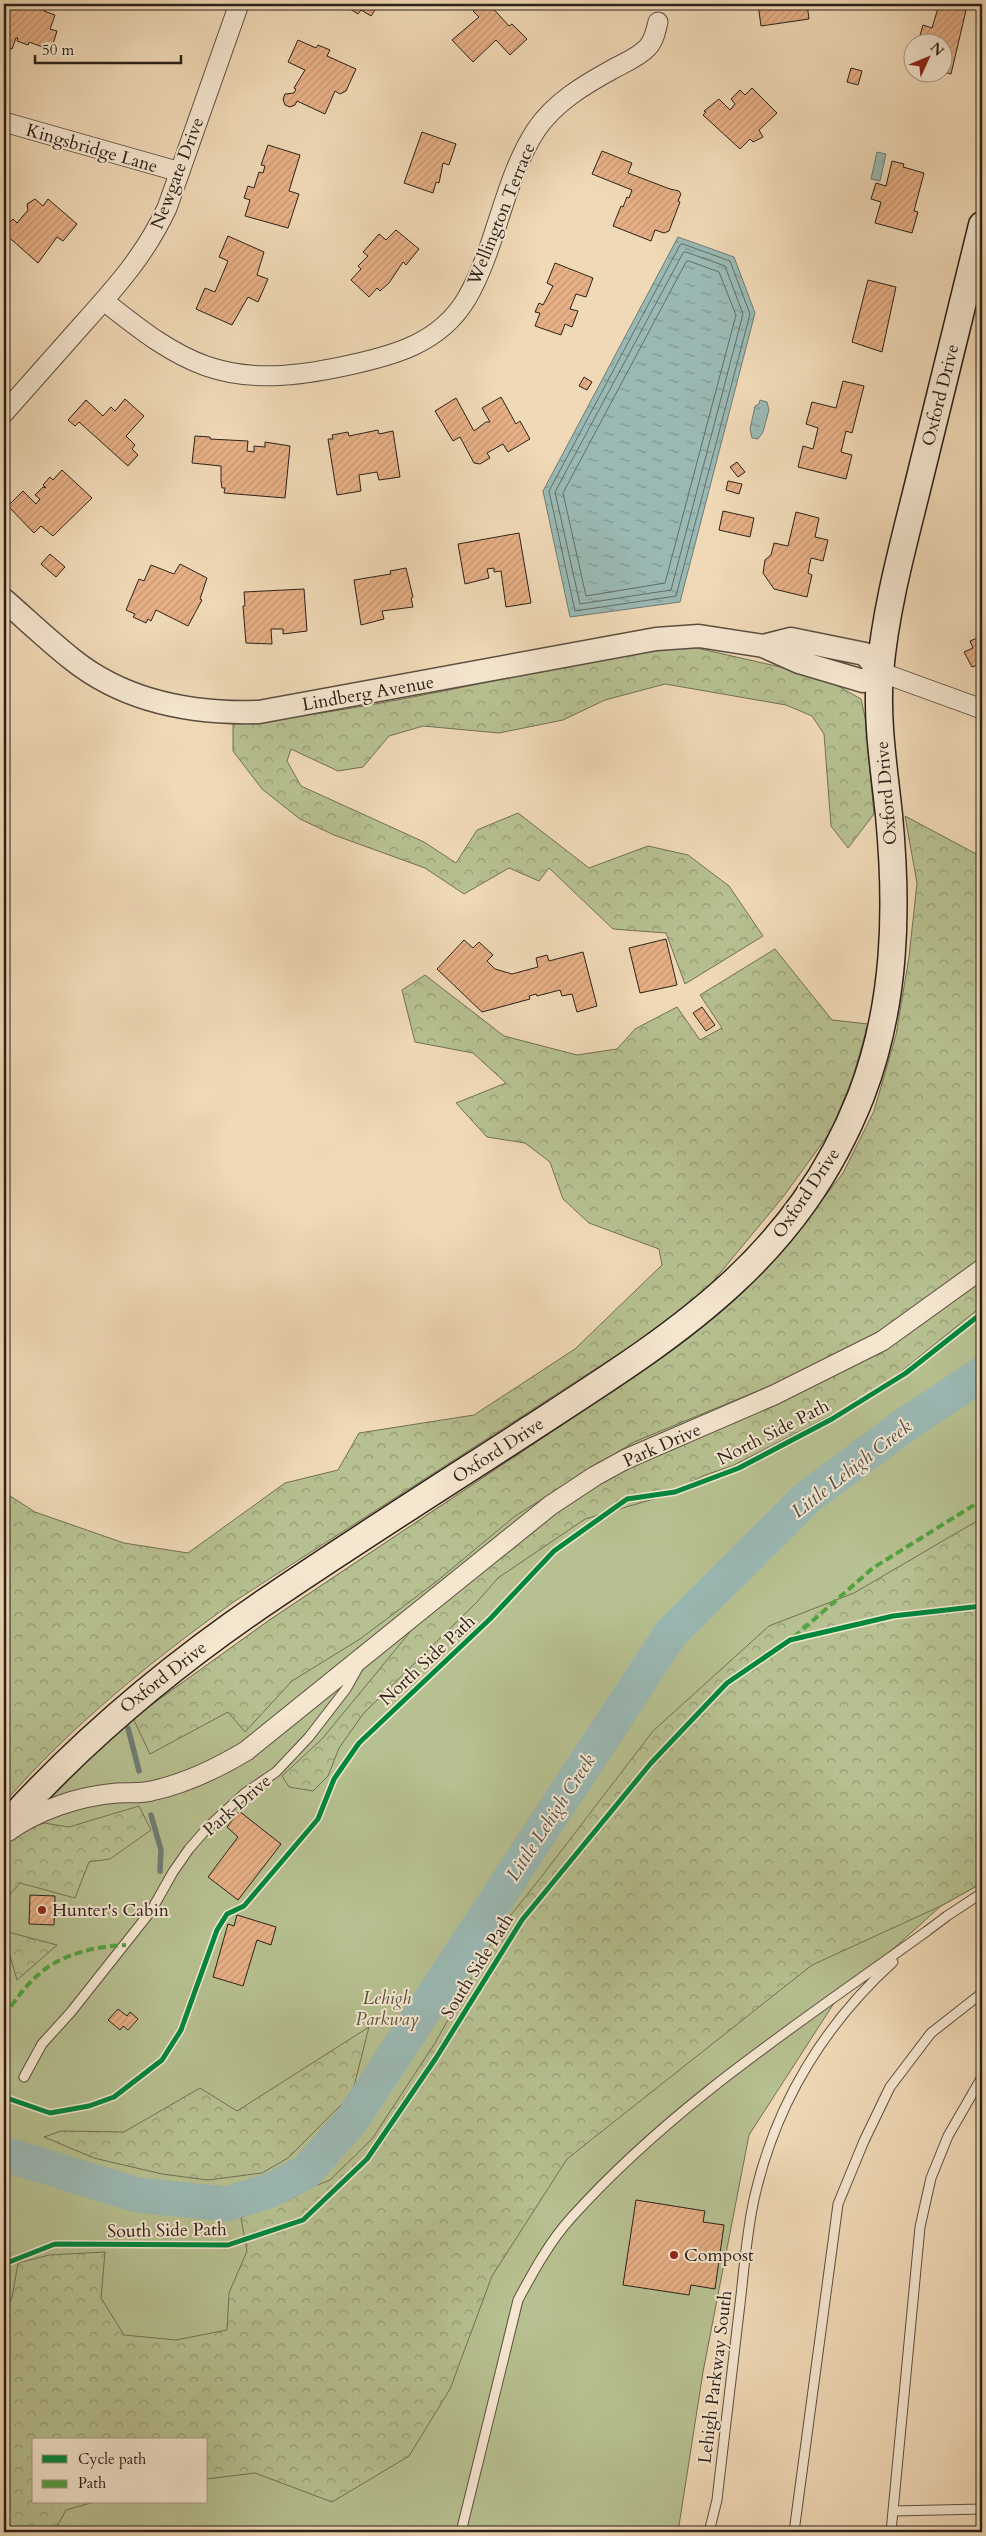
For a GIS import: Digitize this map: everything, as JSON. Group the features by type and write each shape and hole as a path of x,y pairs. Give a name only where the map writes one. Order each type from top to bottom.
{"main road":[{"name":"Oxford Drive","path":"4,1827 95,1733 198,1648 275,1595 669,1336 728,1290 763,1254 794,1216 821,1176 839,1144 862,1093 877,1047 888,997 894,946 895,894 882,763 880,672 890,598 982,225"}],"street":[{"name":"Newgate Drive","path":"4,413 135,265 155,234 168,208 239,4"},
{"name":"Wellington Terrace","path":"104,301 155,340 180,355 207,366 235,373 264,377 300,375 384,357 406,350 431,337 448,322 466,300 478,275 523,153 537,129 566,97 586,83 637,56 648,47 655,36 658,22"},
{"name":"Kingsbridge Lane","path":"4,122 180,172"},
{"name":"Lindberg Avenue","path":"4,600 73,661 119,688 174,707 223,714 259,712 656,639 698,636 763,646 791,640 865,654 880,672 982,709"},
{"name":"Park Drive","path":"4,1835 45,1812 69,1803 117,1793 150,1792 190,1780 246,1751 365,1657 551,1505 595,1476 626,1459 774,1395 882,1341 982,1269"}],"lane":[{"name":"Park Drive","path":"24,2077 42,2044 78,2005 152,1911 173,1872 194,1843 208,1826 245,1793 276,1772 309,1737 346,1689 365,1657"},
{"name":"Lehigh Parkway South","path":"709,2532 717,2500 746,2244 754,2197 767,2149 782,2110 801,2073 824,2038 850,2006 887,1967 927,1931 982,1893"},
{"path":"461,2532 518,2300 536,2268 570,2219 654,2135 742,2065 927,1931"},
{"path":"794,2532 838,2204 864,2141 890,2087 931,2033 982,1994"},
{"path":"890,2532 920,2227 931,2178 948,2136 982,2076"},
{"path":"893,2511 982,2509"}],"green space":[{"path":"688,646 789,669 831,682 861,699 865,717 874,814 848,848 831,826 824,734 812,716 786,705 665,684 605,700 563,720 499,733 423,726 389,736 363,767 338,771 291,749 287,761 301,786 424,842 456,863 477,830 518,813 589,868 648,846 688,855 729,886 763,936 685,984 666,933 613,929 549,868 539,881 509,868 464,894 425,868 334,835 300,819 262,789 233,751 233,724 347,709 574,665"},
{"path":"905,816 982,857 982,1258 881,1330 813,1368 634,1442 515,1516 437,1581 360,1639 292,1681 245,1732 228,1712 150,1754 133,1718 271,1619 640,1373 731,1299 770,1263 802,1226 843,1173 874,1111 896,1035 909,957 917,883"},
{"path":"775,949 832,1020 868,1024 853,1077 831,1131 783,1197 701,1296 645,1337 235,1601 204,1623 143,1671 85,1721 57,1747 4,1803 4,1492 35,1512 124,1543 188,1553 285,1483 338,1470 359,1433 474,1415 575,1349 662,1265 659,1249 589,1223 563,1199 550,1162 525,1143 487,1137 456,1103 506,1083 473,1053 415,1042 402,990 425,975 504,1036 577,1055 617,1049 635,1029 677,1007 700,1040 722,1028 700,995"},
{"name":"Lehigh Parkway","path":"982,1073 982,1883 941,1906 836,2000 749,2135 703,2372 678,2532 4,2532 4,1849 48,1795 118,1729 271,1619 640,1373 731,1299"},
{"path":"982,1274 982,1306 888,1382 847,1407 732,1466 705,1475 664,1496 585,1519 498,1578 477,1602 363,1714 339,1748 328,1776 313,1791 289,1787 282,1776 322,1739 415,1626 590,1483 767,1401"},
{"path":"982,1518 982,1883 941,1906 812,1965 567,2159 492,2276 450,2389 409,2456 332,2502 255,2473 208,2479 208,2438 32,2438 32,2504 87,2504 66,2510 54,2532 4,2532 4,2308 12,2298 18,2263 49,2255 105,2252 101,2298 124,2335 176,2340 227,2330 229,2293 247,2251 241,2218 265,2206 330,2180 372,2139 435,2043 498,1931 653,1731 769,1626 854,1593"},
{"path":"139,1806 151,1830 110,1859 89,1862 75,1898 20,1883 4,1901 4,1849 17,1833 44,1823 69,1827"},
{"path":"4,1901 8,1932 57,1945 17,1980 8,1949 4,1954"},
{"path":"369,2027 352,2094 288,2158 262,2173 208,2180 162,2174 94,2158 44,2137 61,2131 124,2132 200,2088 237,2111"}],"water":[{"path":"877,152 886,154 880,181 871,179"},
{"path":"678,237 734,257 755,313 680,602 570,617 543,491"},
{"path":"760,400 767,402 769,410 763,432 758,439 752,438 750,429 755,406 759,404"}],"building":[{"path":"6,4 36,4 45,7 44,11 55,15 50,29 57,31 51,50 29,42 28,45 17,41 18,38 16,38 12,49 4,46 4,15 8,5"},
{"path":"342,4 379,4 371,16 361,10 358,14"},
{"path":"481,4 489,4 509,26 512,24 527,39 510,55 496,40 473,62 452,40 479,17 473,11"},
{"path":"758,4 807,4 809,19 761,26"},
{"path":"945,4 967,6 954,61 954,32 921,32 923,25 932,28 938,8 943,9"},
{"path":"298,40 316,48 318,45 330,50 327,56 356,69 346,91 340,94 335,91 325,114 297,101 295,105 290,107 285,105 283,99 285,94 294,93 296,89 294,88 305,70 288,62"},
{"path":"851,68 862,71 858,85 847,82"},
{"path":"752,88 777,113 759,130 763,137 753,142 750,139 740,149 703,115 706,112 704,111 719,99 730,110 735,104 731,99 740,90 745,95"},
{"path":"422,132 456,144 449,165 443,163 439,183 436,182 433,193 404,183"},
{"path":"268,145 300,155 289,191 299,194 288,228 245,216 250,200 244,198 248,186 254,188 259,172 263,173 265,166 261,165"},
{"path":"602,151 632,163 628,173 679,191 681,194 678,201 680,202 669,231 664,233 655,230 651,241 613,226 621,206 623,207 632,190 592,174"},
{"path":"892,161 904,164 903,167 924,173 914,211 918,212 912,233 875,223 881,202 871,199 876,183 886,186"},
{"path":"35,199 43,206 48,199 77,224 63,241 57,237 38,263 4,233 4,229 13,219 17,223 28,210 27,204"},
{"path":"396,230 419,249 406,265 403,262 389,283 380,291 377,288 369,297 351,280 361,269 358,266 368,256 363,252 379,234 386,240"},
{"path":"228,236 264,252 257,275 268,279 258,302 248,297 232,325 196,309 205,288 215,292 228,261 219,257"},
{"path":"555,263 593,278 586,297 576,294 570,309 578,311 572,327 565,324 561,335 535,326 540,313 535,312 539,303 543,305 553,286 547,283"},
{"path":"868,280 896,287 882,352 852,342"},
{"path":"584,377 592,382 587,390 579,386"},
{"path":"843,381 864,386 852,433 846,431 841,452 852,455 846,479 798,467 803,446 813,449 818,428 806,424 812,402 836,408"},
{"path":"501,397 516,424 520,421 530,439 508,452 503,444 487,453 490,458 480,464 474,463 460,437 453,441 435,411 456,398 474,431 486,422 490,422 482,408"},
{"path":"125,399 144,416 126,436 135,445 132,449 138,455 128,466 79,422 75,426 68,420 86,400 103,416 111,407 115,411"},
{"path":"378,430 379,434 393,431 400,477 379,480 377,472 359,475 361,491 337,495 328,439 333,439 332,435 348,432 349,436"},
{"path":"195,436 210,437 210,439 248,441 247,451 254,452 254,446 265,447 265,442 290,446 285,498 224,493 225,488 222,488 221,481 221,466 192,463"},
{"path":"737,462 745,472 738,477 730,467"},
{"path":"62,470 92,498 53,536 41,526 34,533 8,506 23,491 36,504 40,499 35,495 43,487 46,488 43,485 50,477 53,480"},
{"path":"728,481 742,484 739,494 726,490"},
{"path":"723,511 754,518 750,537 719,530"},
{"path":"796,512 819,518 815,537 828,540 823,561 811,558 808,573 812,575 807,597 774,589 763,573 765,560 771,555 774,543 788,546"},
{"path":"519,533 531,603 506,607 501,571 494,572 494,568 487,569 489,578 465,584 458,544"},
{"path":"50,554 65,567 56,577 41,564"},
{"path":"180,564 207,578 200,599 202,600 188,626 156,610 151,621 148,619 146,623 133,617 135,614 126,610 139,579 144,581 151,565 174,574"},
{"path":"406,568 413,597 411,598 413,607 382,611 384,619 361,625 354,580 391,574 390,571"},
{"path":"304,589 307,631 283,634 283,629 271,629 272,644 246,643 243,606 245,606 244,592"},
{"path":"982,636 982,667 980,664 972,667 964,652 973,648 970,641"},
{"path":"666,939 677,985 640,993 629,948"},
{"path":"464,940 473,948 479,942 493,955 487,961 495,969 512,974 538,967 536,958 547,955 549,961 583,952 597,1006 577,1012 572,994 562,996 560,990 537,996 536,994 529,996 530,999 482,1012 437,969"},
{"path":"702,1007 715,1025 706,1031 693,1013"},
{"path":"239,1811 281,1844 238,1900 208,1877 238,1837 227,1827"},
{"name":"Hunter's Cabin","path":"30,1895 55,1896 54,1925 29,1924"},
{"path":"237,1915 276,1927 271,1945 257,1940 243,1986 213,1977 228,1924 234,1926"},
{"path":"118,2009 127,2016 130,2012 138,2019 128,2030 123,2026 120,2030 108,2020"},
{"name":"Compost","path":"636,2200 705,2211 703,2222 724,2225 715,2289 691,2285 689,2295 623,2285"}],"waterway":[{"name":"Little Lehigh Creek","path":"4,2154 137,2195 226,2204 269,2191 306,2172 352,2120 671,1633 809,1496 905,1425 982,1374"},
{"path":"128,1728 139,1771"},
{"path":"151,1815 161,1850 160,1871"}],"marked path":[{"path":"794,1637 873,1568 982,1500"},
{"path":"4,2016 34,1979 58,1961 92,1949 126,1945"}],"cycle path":[{"name":"North Side Path","path":"4,2097 50,2113 89,2106 114,2097 162,2060 181,2030 217,1930 227,1914 244,1906 318,1819 334,1779 359,1743 490,1619 554,1551 627,1499 675,1492 739,1468 832,1419 906,1373 982,1313"},
{"name":"South Side Path","path":"4,2264 55,2244 228,2245 303,2220 367,2159 436,2058 522,1920 651,1763 727,1683 790,1640 893,1616 982,1606"}],"place":[{"name":"Hunter's Cabin","path":"42,1910"},
{"name":"Compost","path":"674,2255"}]}
